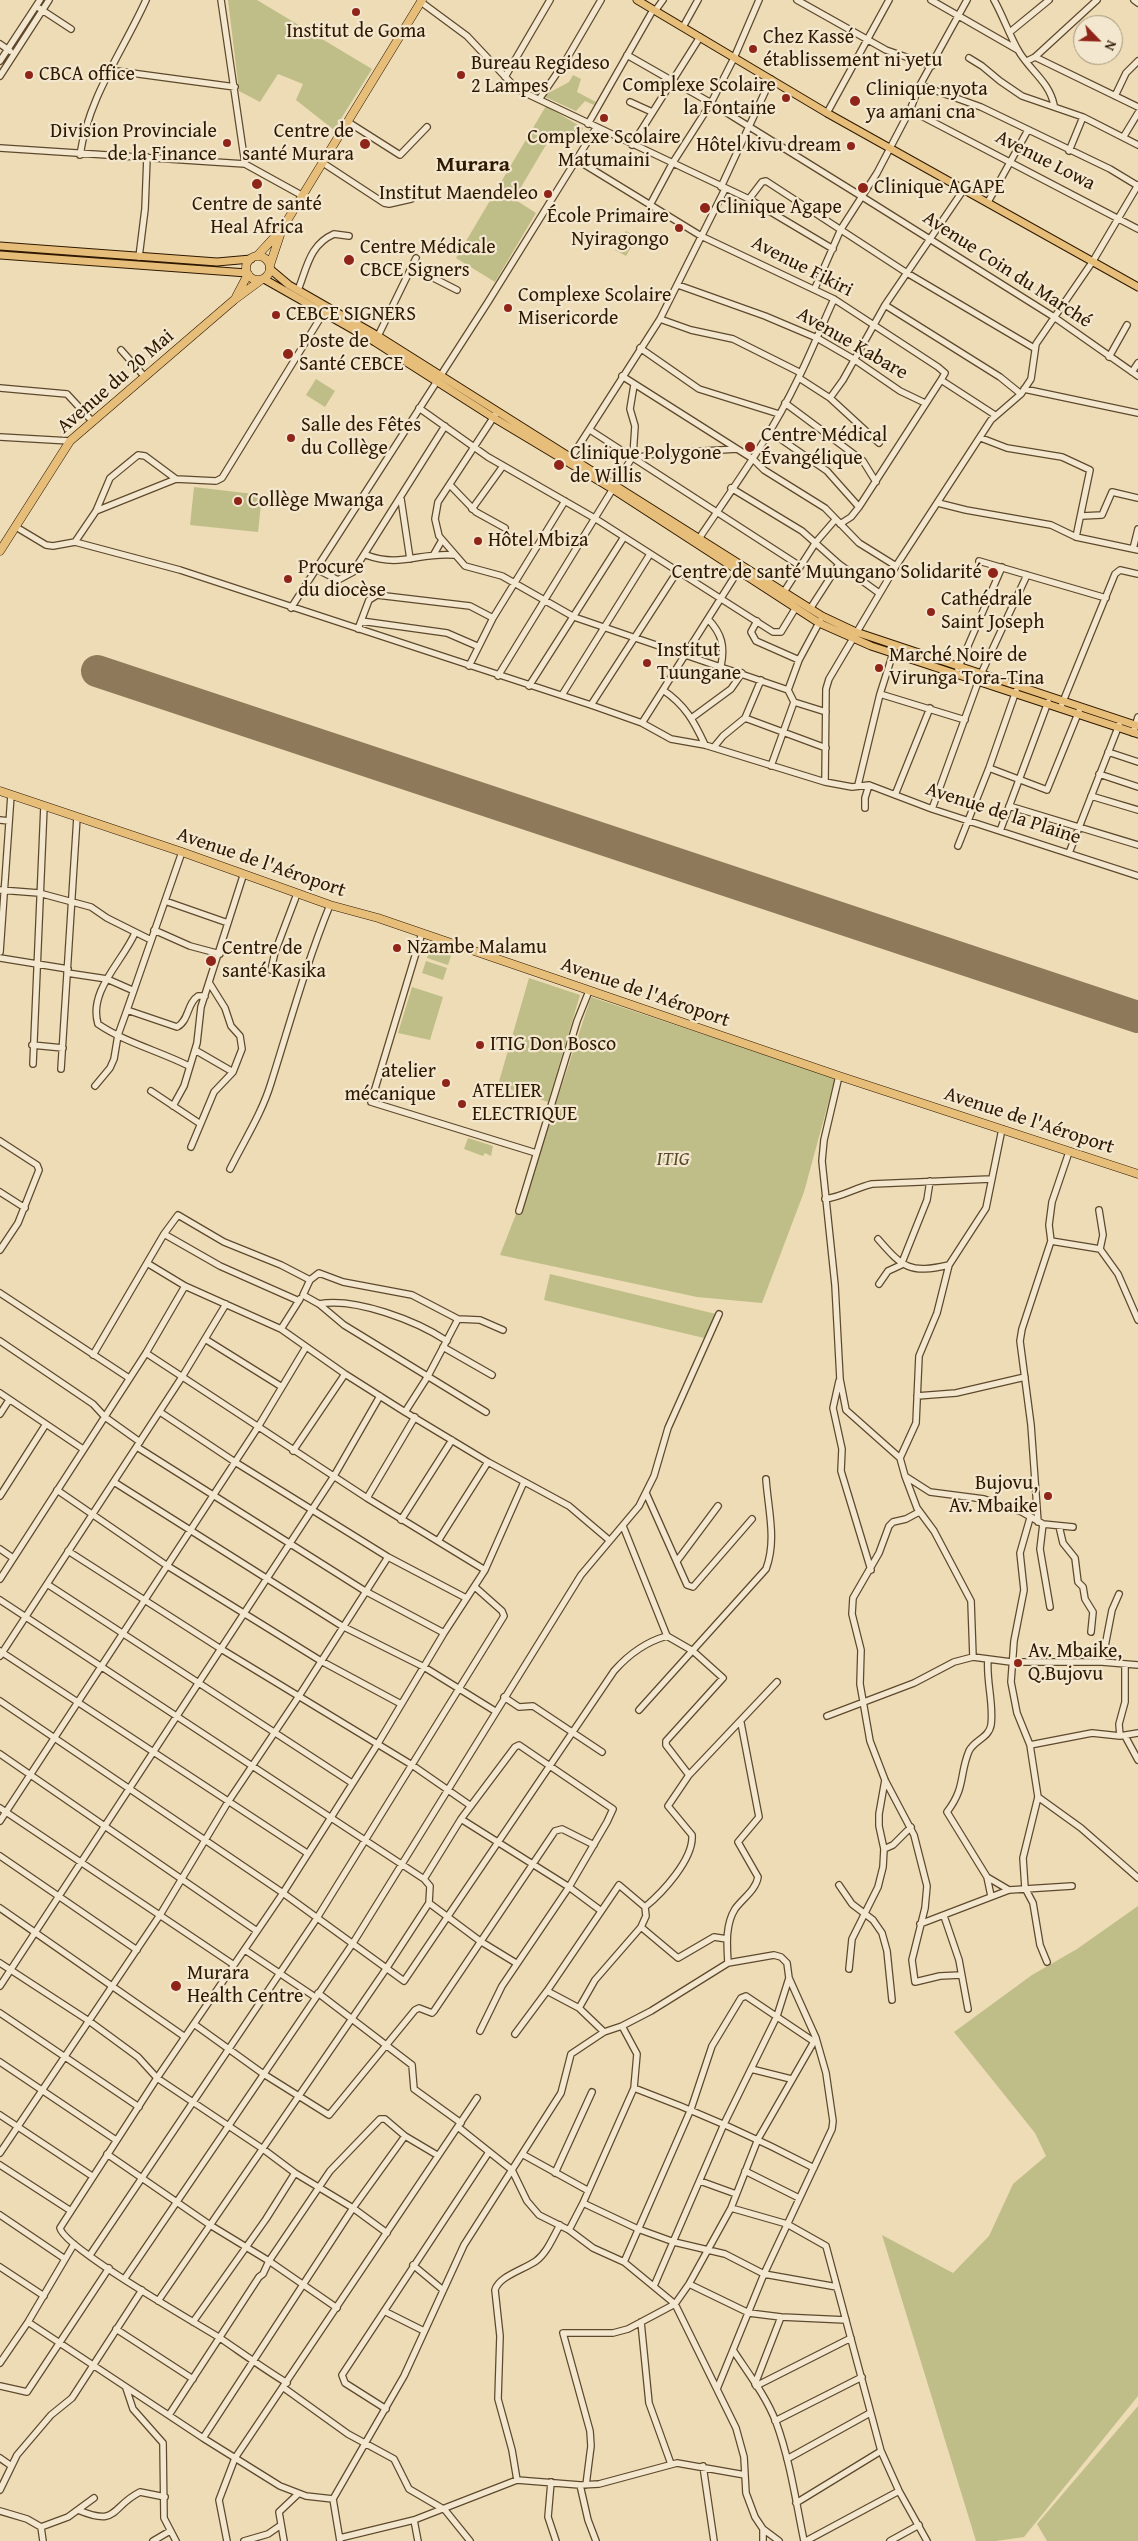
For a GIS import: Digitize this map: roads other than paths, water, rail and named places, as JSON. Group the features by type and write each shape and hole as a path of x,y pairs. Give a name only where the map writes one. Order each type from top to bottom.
{"highway":[{"path":"282,229 270,267 262,279 252,279 248,274 246,265 282,229 422,1"},
{"path":"254,258 266,260 270,267"},
{"path":"234,300 248,274"},
{"name":"Avenue du 20 Mai","path":"0,551 70,441 234,300 262,279"},
{"name":"Avenue de l'Aéroport","path":"0,792 182,852 243,876 330,906 378,918 839,1076 1138,1174"}],"main road":[{"path":"637,0 827,113 1093,260 1138,287"},
{"path":"0,246 217,262 254,258"},
{"path":"0,255 248,274"},
{"path":"270,267 298,290 495,415 615,487 697,541 738,572 810,609 820,620"},
{"path":"262,279 377,339"},
{"path":"697,541 742,565 782,596 795,609 854,636 1136,730"}],"street":[{"path":"0,62 40,0"},
{"path":"0,76 49,0"},
{"path":"80,155 88,118 109,70 146,0"},
{"path":"221,0 245,164"},
{"path":"505,77 550,0"},
{"path":"540,98 602,0"},
{"path":"588,124 626,55 663,0"},
{"path":"683,27 698,0"},
{"path":"650,204 672,164 712,103 759,0"},
{"path":"797,0 866,40 892,52 932,66"},
{"path":"827,113 889,0"},
{"path":"931,0 1018,50"},
{"path":"815,288 841,229 890,149 910,110 920,85 967,0"},
{"path":"1010,32 1049,0"},
{"path":"1027,61 1035,57 1097,0"},
{"path":"1134,0 1138,4"},
{"path":"422,1 467,36 505,77 521,91 540,98 596,128 749,199 833,249"},
{"path":"996,1 1018,50 1042,78 1050,91 1054,105"},
{"path":"36,6 71,29"},
{"path":"632,145 672,79 700,38"},
{"path":"0,44 14,53"},
{"name":"Avenue Coin du Marché","path":"626,55 672,79 862,196 1054,317 1138,376"},
{"path":"1035,57 1138,107"},
{"path":"969,58 1022,96 1037,103 1054,105 1083,117 1124,136 1138,145"},
{"path":"1115,96 1126,74 1138,61"},
{"path":"109,70 235,87"},
{"path":"570,459 640,348 660,320 701,236 771,79"},
{"path":"825,782 827,683 879,593 995,415 1023,392 1031,379 1034,348 1093,260 1138,186 1110,169 968,102 920,85"},
{"path":"630,102 652,112"},
{"name":"Avenue Lowa","path":"910,110 1138,229"},
{"path":"1124,136 1138,112"},
{"path":"1069,151 1083,117"},
{"path":"348,122 400,155 427,127"},
{"path":"291,608 596,128"},
{"path":"988,202 1028,130"},
{"path":"0,148 80,155 147,157 245,164 302,196"},
{"path":"139,257 145,209 147,157"},
{"name":"Avenue Fikiri","path":"577,160 701,236 815,288 834,299 938,367 945,373 941,380 995,415"},
{"path":"323,163 387,204 410,200"},
{"path":"749,199 762,182 766,181 907,273 1034,348"},
{"path":"830,398 855,360 885,305 928,239 964,189"},
{"path":"298,290 309,257 315,248 334,234 349,236"},
{"path":"377,339 416,258"},
{"path":"412,267 456,290"},
{"name":"Avenue Kabare","path":"678,285 765,316 817,338 855,360 900,391 925,403"},
{"path":"697,541 731,488 753,459 785,404 800,376 834,299"},
{"path":"885,305 1023,392 1138,413"},
{"path":"96,512 176,479 216,481 222,478 324,312"},
{"path":"660,320 687,329 733,339 800,376 830,398 879,443"},
{"path":"1109,356 1127,325"},
{"path":"640,348 699,389 779,414"},
{"path":"120,350 145,377"},
{"path":"1132,372 1138,362"},
{"path":"622,376 753,459 764,470 825,508 865,548 896,566"},
{"path":"782,596 816,542 838,522 851,517 859,507 941,380"},
{"path":"498,676 634,457 635,426 630,409 634,385"},
{"path":"0,388 67,394 92,421"},
{"path":"785,404 863,461 876,482"},
{"path":"419,408 503,466 596,519 677,572 779,634 795,609"},
{"path":"495,415 438,502 436,510 437,528 442,540 468,568 497,574 515,582 544,602 574,617 636,636 788,690 794,702 826,712"},
{"path":"316,569 335,580 342,579 353,572 366,555 445,426"},
{"path":"590,430 800,566"},
{"path":"769,432 827,472 859,507"},
{"path":"0,437 70,441"},
{"path":"980,438 1007,448 1062,458 1090,470 1082,516 1076,536"},
{"path":"634,457 737,449"},
{"path":"16,526 46,544 53,546 75,542 96,512 110,478 138,455 145,456 176,479"},
{"path":"472,509 503,466"},
{"path":"450,484 472,509 506,528"},
{"path":"731,488 816,542 839,564 879,593"},
{"path":"1082,516 1102,515 1112,492 1138,498"},
{"path":"401,498 410,559"},
{"path":"469,666 477,646 493,618 566,501"},
{"path":"938,503 966,510 1051,525 1076,536 1135,550 1138,529"},
{"path":"529,686 624,537"},
{"path":"434,554 442,540"},
{"name":"Avenue de la Plaine","path":"75,542 180,570 498,676 562,695 642,723 671,739 705,744 825,782 852,787 858,785 869,786 932,809 1138,876"},
{"path":"366,555 389,562 434,554 454,555"},
{"path":"562,695 650,554"},
{"path":"979,561 1106,598"},
{"path":"810,609 839,564"},
{"path":"642,723 742,565"},
{"path":"958,670 1002,567"},
{"path":"1062,705 1117,571 1124,570 1138,574"},
{"path":"591,705 677,572"},
{"path":"932,809 980,678 1027,575"},
{"path":"358,629 369,600 377,595 470,606 493,618"},
{"path":"708,619 720,635 724,651 721,666"},
{"path":"788,690 799,660 820,620"},
{"path":"361,621 447,634 477,646"},
{"path":"757,621 752,632 756,641 799,660"},
{"path":"858,785 880,694 894,650"},
{"path":"692,717 732,689 742,673"},
{"path":"714,747 745,718 761,680"},
{"path":"958,846 989,768 1016,689"},
{"path":"663,690 682,704 692,717 705,744"},
{"path":"880,694 965,720"},
{"path":"1000,831 1048,700"},
{"path":"771,766 781,733 794,702"},
{"path":"895,796 930,708"},
{"path":"989,768 1019,778 1045,790 1048,789 1079,710"},
{"path":"1136,730 1138,717"},
{"path":"745,718 781,733 826,748"},
{"path":"1069,853 1120,724"},
{"path":"1108,752 1138,762"},
{"path":"1099,774 1138,787"},
{"path":"866,808 864,798 869,786"},
{"path":"0,952 2,890 11,795"},
{"path":"1090,796 1138,810"},
{"path":"32,1064 44,806"},
{"path":"1008,806 1138,845"},
{"path":"61,1069 77,817"},
{"path":"0,820 9,821"},
{"path":"95,1086 110,1068 116,1052 118,1035 132,990 182,852"},
{"path":"173,1106 181,1095 195,1050 201,1007 220,954 243,876"},
{"path":"2,890 39,893 72,900 98,910 107,918 151,940"},
{"path":"271,970 275,952 297,894"},
{"path":"165,901 228,923"},
{"path":"230,1169 261,1109 272,1082 296,997 330,906"},
{"path":"154,930 190,946 220,954"},
{"path":"135,933 107,979 96,1017 98,1024 118,1035 189,1066"},
{"path":"422,933 372,1102 536,1153"},
{"path":"0,958 107,979 132,990"},
{"path":"191,1146 199,1123 215,1090 233,1072 242,1049 241,1040 231,1026 224,1008 210,984"},
{"path":"519,1211 577,1021 589,991"},
{"path":"127,1010 177,1027 182,1024 195,997 205,996"},
{"path":"32,1045 62,1048"},
{"path":"195,1050 233,1072"},
{"path":"839,1076 822,1150 825,1199 835,1285 840,1379 846,1410 850,1416 900,1458 919,1512 934,1531 970,1601 973,1657"},
{"path":"151,1091 199,1123"},
{"path":"900,1458 916,1423 919,1356 937,1313 949,1265 984,1212 1002,1129"},
{"path":"0,1141 39,1167 24,1208 2,1242 0,1250"},
{"path":"1050,1607 1040,1549 1040,1523 1020,1336 1051,1241 1049,1225 1052,1202 1069,1152"},
{"path":"825,1199 841,1197 855,1189 872,1184 991,1178"},
{"path":"879,1284 888,1271 901,1264 929,1195 930,1182"},
{"path":"0,1192 24,1208"},
{"path":"1099,1210 1103,1236 1100,1249"},
{"path":"93,1355 164,1234 178,1215 224,1242 281,1265 310,1280"},
{"path":"164,1234 220,1266 319,1304 344,1325 486,1412"},
{"path":"878,1239 901,1264 927,1269 949,1265"},
{"path":"1051,1241 1100,1249 1118,1274 1138,1320"},
{"path":"147,1264 185,1286 281,1329 306,1348 405,1412 488,1462 569,1506 609,1540"},
{"path":"281,1329 310,1280 319,1273 343,1282 397,1291 418,1298 458,1320 480,1320 503,1330"},
{"path":"0,1579 146,1353 185,1286"},
{"path":"0,1293 130,1378"},
{"path":"319,1304 342,1302 408,1319 447,1341"},
{"path":"226,1304 160,1412 1,1654 307,1853"},
{"path":"125,2278 352,1943 581,1575 640,1506 654,1476 668,1428 719,1314"},
{"path":"405,1412 428,1376 458,1320"},
{"path":"205,1339 282,1387"},
{"path":"0,1341 93,1404 105,1417 138,1445 212,1495 365,1591 444,1633"},
{"path":"443,1347 492,1375"},
{"path":"0,1821 189,1529 258,1427 306,1348"},
{"path":"146,1353 293,1451 401,1520 485,1570"},
{"path":"293,1451 345,1374"},
{"path":"917,1396 956,1393 1025,1377"},
{"path":"840,1379 833,1408 842,1449 841,1471 870,1570"},
{"path":"0,1393 83,1449"},
{"path":"0,1986 334,1476 380,1396"},
{"path":"0,1414 10,1400"},
{"path":"160,1412 235,1462 388,1557 466,1598"},
{"path":"367,1498 415,1417"},
{"path":"0,1496 46,1424"},
{"path":"401,1520 452,1440"},
{"path":"438,1541 488,1462"},
{"path":"905,1476 936,1494 984,1499 1022,1512 1040,1523 1073,1527"},
{"path":"639,1710 766,1569 770,1560 772,1524 766,1479"},
{"path":"114,1482 342,1626 424,1666 495,1711"},
{"path":"470,2541 445,2510 409,2490 394,2460 336,2426 252,2360 220,2338 158,2302 74,2244 60,2230 92,2176 283,1893 377,1745 444,1633 485,1570 524,1482"},
{"path":"57,1490 166,1565 244,1614 321,1661 401,1704"},
{"path":"646,1493 687,1585 693,1587 752,1520"},
{"path":"677,1561 718,1506"},
{"path":"919,1512 906,1519 893,1522 889,1526 870,1570 853,1598 852,1614 861,1650 860,1684 865,1703 870,1742 885,1780 911,1828 927,1886 925,1908 912,1960 914,1982 940,1976 961,1976"},
{"path":"1030,1518 1020,1553 1024,1590 1011,1662 1013,1694 1017,1713 1030,1745 1038,1796 1023,1858 1025,1888 1034,1907 1040,1945 1047,1962"},
{"path":"623,1526 666,1636 693,1651 723,1678 666,1741 666,1745 689,1775"},
{"path":"1059,1526 1063,1543 1075,1558 1078,1582 1083,1587 1085,1599 1093,1612 1091,1632"},
{"path":"0,1549 13,1558"},
{"path":"68,1551 221,1649 412,1765 471,1806"},
{"path":"0,2153 160,1915 228,1802 388,1557"},
{"path":"47,1584 352,1783"},
{"path":"90,2255 317,1918 460,1688 504,1613 475,1587"},
{"path":"1102,1662 1112,1610 1119,1594"},
{"path":"0,1600 175,1718 252,1766 424,1879 430,1886 429,1903 386,1970 158,2302"},
{"path":"0,1701 283,1893 386,1970 405,1980 614,1671 626,1658 654,1640 666,1636"},
{"path":"826,1716 914,1684 954,1662 973,1657 1011,1662 1102,1662 1138,1665"},
{"path":"988,1659 987,1678 991,1725 986,1735 970,1750 961,1789 947,1812 988,1877 991,1896"},
{"path":"1125,1664 1125,1702 1119,1724 1122,1736 1138,1760"},
{"path":"579,2008 611,1959 640,1927 646,1916 646,1907 663,1892 692,1845 692,1835 668,1806 689,1775 741,1723 777,1682"},
{"path":"504,1697 519,1707 533,1706 571,1734 602,1752"},
{"path":"728,1963 727,1939 732,1914 756,1884 758,1877 738,1842 759,1816 741,1723"},
{"path":"1030,1745 1092,1734 1122,1736 1138,1733"},
{"path":"424,1879 461,1819 517,1746 521,1746 613,1809 569,1887 516,1963 490,2008 480,2031"},
{"path":"0,1754 180,1880 257,1931"},
{"path":"849,1969 852,1939 880,1881 884,1849 880,1832 879,1814 885,1780"},
{"path":"1038,1796 1081,1828 1138,1878"},
{"path":"0,1808 234,1965"},
{"path":"461,1819 569,1887 600,1910"},
{"path":"884,1849 891,1846 911,1828"},
{"path":"194,2024 262,2074 329,2115 417,2008 429,2013 434,2011 555,1831 559,1829 594,1845"},
{"path":"0,1856 137,1950"},
{"path":"988,1877 1009,1890"},
{"path":"515,2034 547,1991 600,1910 619,1885 646,1907"},
{"path":"839,1885 852,1904 876,1923 884,1939 890,1972 892,2000"},
{"path":"920,1924 1009,1890 1072,1886"},
{"path":"429,1903 480,1941 516,1963"},
{"path":"0,1908 185,2037"},
{"path":"944,1916 956,1952 968,2009"},
{"path":"640,1927 678,1958 714,1937 727,1939"},
{"path":"244,1950 316,1995 412,2065 414,2089 460,2125 512,2170 533,2209 593,2248 624,2262 675,2304 736,2428 743,2448 746,2493 755,2518 763,2529 779,2541"},
{"path":"717,2389 764,2274 814,2168 833,2122 826,2073 815,2039 789,1978 785,1960 774,1956 728,1963 622,2026 604,2032 571,2054 561,2093 464,2245 386,2409 333,2499 340,2539 445,2510 517,2480 583,2485 609,2483 671,2464 703,2466 745,2475"},
{"path":"0,1963 89,2021 138,2057 157,2078 263,2148 295,2173 353,2208 387,2233"},
{"path":"654,2286 724,2124 777,2016 789,1978"},
{"path":"547,1991 579,2008 604,2032"},
{"path":"624,2262 691,2109 712,2046 741,1998 746,1996 815,2039"},
{"path":"0,2013 139,2107"},
{"path":"568,2230 583,2203 587,2190 634,2088 636,2048 622,2026"},
{"path":"596,2541 588,2520 583,2485 592,2446 590,2432 563,2333 613,2333 641,2322 675,2304 689,2284 730,2208 758,2139 815,2039"},
{"path":"0,2062 116,2140"},
{"path":"751,2069 791,2079"},
{"path":"634,2088 691,2109 758,2139 814,2168"},
{"path":"555,2173 592,2092"},
{"path":"227,2541 219,2500 235,2458 387,2233 437,2154 460,2125 477,2098"},
{"path":"0,2115 92,2176"},
{"path":"169,2415 259,2277 263,2274 269,2261 339,2160 380,2119 385,2120 405,2136 437,2154"},
{"path":"203,2438 252,2360 353,2208 405,2136"},
{"path":"386,2409 342,2380 342,2375 489,2152"},
{"path":"107,2154 210,2226 269,2261 337,2308"},
{"path":"522,2154 587,2190"},
{"path":"0,2164 71,2211"},
{"path":"745,2171 799,2198"},
{"path":"192,2322 245,2246 262,2226 295,2173"},
{"path":"700,2181 736,2194"},
{"path":"583,2203 638,2229 674,2242 708,2248 725,2254 764,2274 838,2288"},
{"path":"730,2208 787,2224 825,2244 881,2451 899,2491 927,2541"},
{"path":"0,2215 65,2259"},
{"path":"517,2480 512,2450 498,2399 500,2336 495,2290 502,2281 543,2254 560,2225"},
{"path":"0,2363 28,2322 74,2244"},
{"path":"413,2265 443,2290"},
{"path":"0,2267 44,2296"},
{"path":"0,2386 27,2392 109,2268"},
{"path":"689,2284 749,2313 781,2317 846,2320"},
{"path":"0,2490 10,2465 51,2415 72,2398 142,2290"},
{"path":"384,2311 424,2331"},
{"path":"756,2385 781,2317"},
{"path":"28,2322 235,2458 298,2494 333,2499"},
{"path":"641,2322 649,2403 671,2464"},
{"path":"116,2329 192,2379"},
{"path":"756,2385 851,2338"},
{"path":"733,2350 756,2385 775,2421 787,2459 805,2541 899,2491"},
{"path":"775,2421 862,2377"},
{"path":"126,2388 133,2409 163,2443 164,2518 176,2541"},
{"path":"787,2459 870,2413"},
{"path":"796,2503 881,2451"},
{"path":"0,2458 10,2465"},
{"path":"703,2466 714,2541"},
{"path":"550,2482 548,2517 556,2541"},
{"path":"78,2510 103,2518 110,2516 140,2492 165,2497"},
{"path":"284,2541 279,2512 298,2494"},
{"path":"41,2527 78,2510 94,2498"},
{"path":"0,2511 27,2519 41,2527"},
{"path":"414,2520 418,2541"},
{"path":"244,2541 268,2534 281,2525"},
{"path":"890,2541 918,2525"},
{"path":"41,2527 43,2541"},
{"path":"763,2529 763,2541"},
{"path":"153,2541 170,2531"}],"place":[{"name":"Institut de Goma","path":"356,12"},
{"name":"Chez Kassé établissement ni yetu","path":"753,49"},
{"name":"CBCA office","path":"29,75"},
{"name":"Bureau Regideso 2 Lampes","path":"461,75"},
{"name":"Complexe Scolaire la Fontaine","path":"786,98"},
{"name":"Clinique nyota ya amani cna","path":"855,101"},
{"name":"Complexe Scolaire Matumaini","path":"604,118"},
{"name":"Division Provinciale de la Finance","path":"227,143"},
{"name":"Centre de santé Murara","path":"365,144"},
{"name":"Hôtel kivu dream","path":"851,146"},
{"name":"Centre de santé Heal Africa","path":"257,184"},
{"name":"Clinique AGAPE","path":"863,188"},
{"name":"Institut Maendeleo","path":"548,194"},
{"name":"Clinique Agape","path":"705,208"},
{"name":"École Primaire Nyiragongo","path":"679,228"},
{"name":"Centre Médicale CBCE Signers","path":"349,260"},
{"name":"Complexe Scolaire Misericorde","path":"508,308"},
{"name":"CEBCE SIGNERS","path":"276,315"},
{"name":"Poste de Santé CEBCE","path":"288,354"},
{"name":"Salle des Fêtes du Collège","path":"291,438"},
{"name":"Centre Médical Évangélique","path":"750,447"},
{"name":"Clinique Polygone de Willis","path":"559,465"},
{"name":"Collège Mwanga","path":"238,501"},
{"name":"Hôtel Mbiza","path":"478,541"},
{"name":"Centre de santé Muungano Solidarité","path":"993,573"},
{"name":"Procure du diocèse","path":"288,579"},
{"name":"Cathédrale Saint Joseph","path":"931,612"},
{"name":"Institut Tuungane","path":"647,663"},
{"name":"Marché Noire de Virunga Tora-Tina","path":"879,668"},
{"name":"Nzambe Malamu","path":"397,948"},
{"name":"Centre de santé Kasika","path":"211,961"},
{"name":"ITIG Don Bosco","path":"480,1045"},
{"name":"atelier mécanique","path":"446,1083"},
{"name":"ATELIER ELECTRIQUE","path":"462,1104"},
{"name":"Bujovu, Av. Mbaike","path":"1048,1496"},
{"name":"Av. Mbaike, Q.Bujovu","path":"1018,1663"},
{"name":"Murara Health Centre","path":"176,1986"}],"district":[{"name":"Murara","path":"473,165"}],"park label":[{"name":"ITIG","path":"673,1160"}]}
